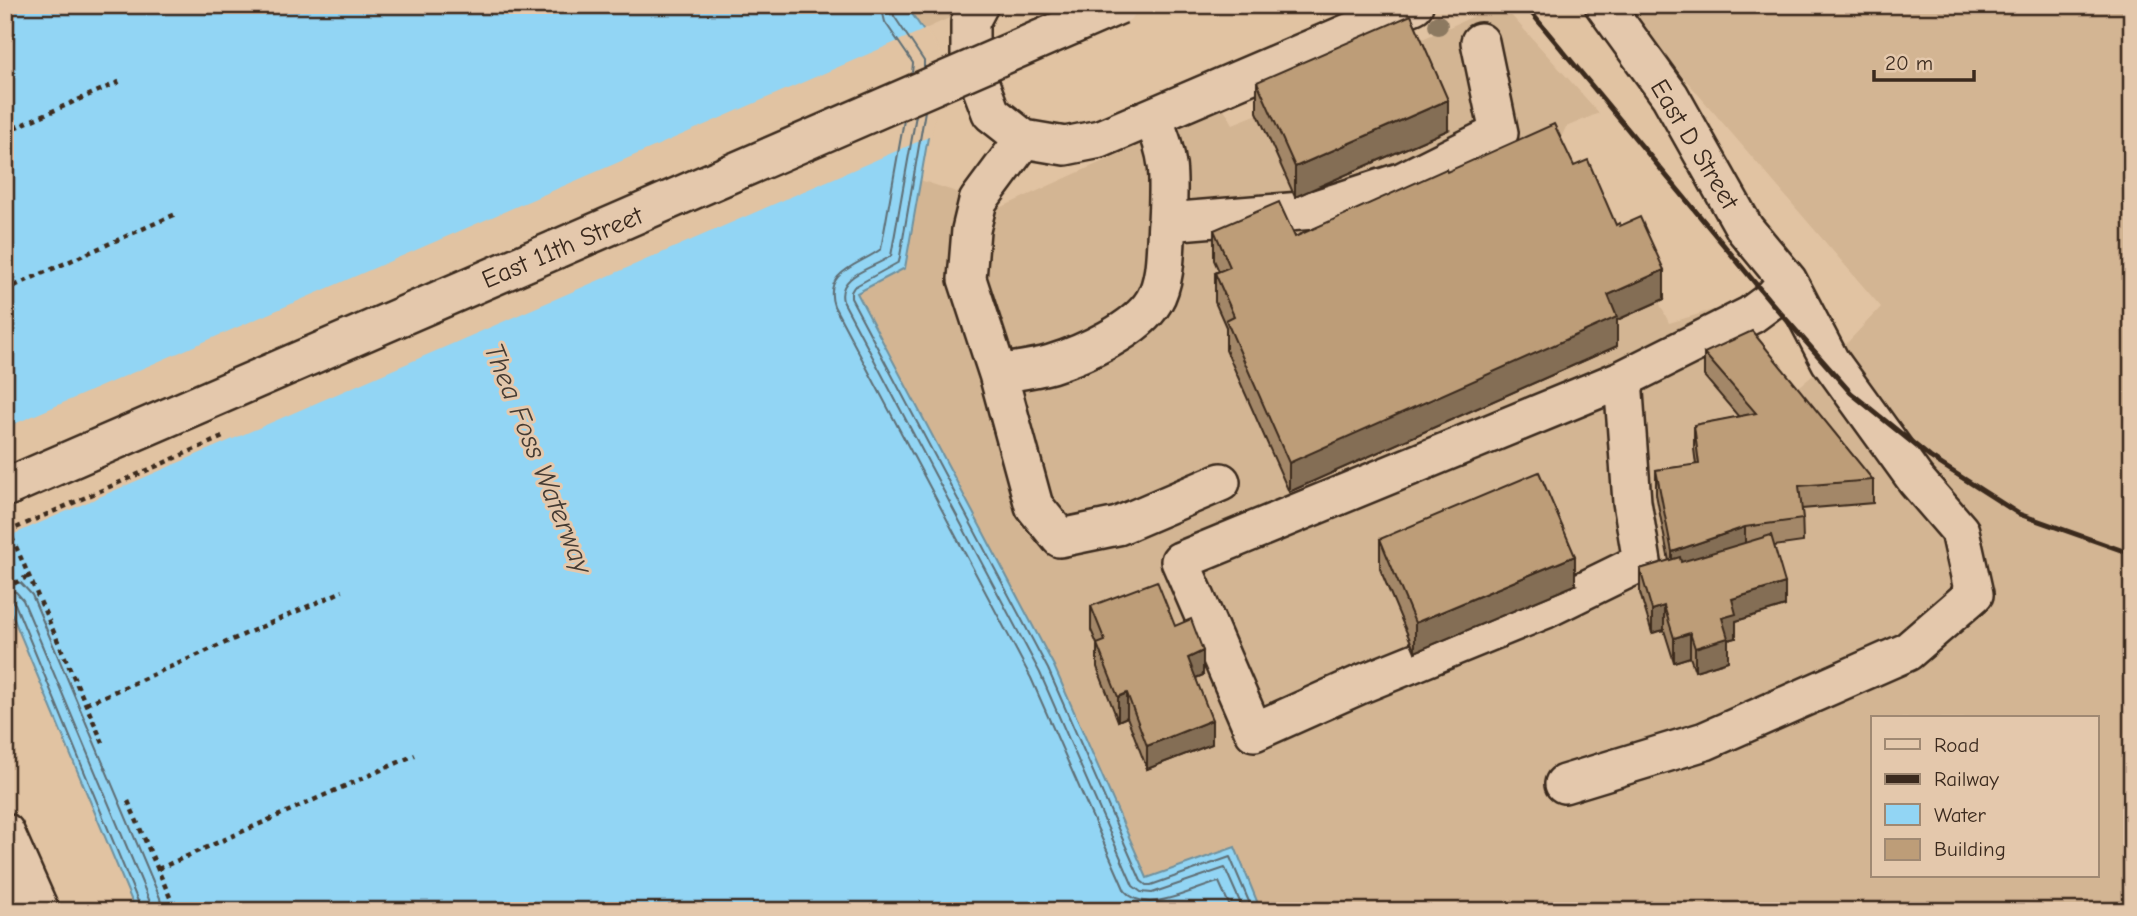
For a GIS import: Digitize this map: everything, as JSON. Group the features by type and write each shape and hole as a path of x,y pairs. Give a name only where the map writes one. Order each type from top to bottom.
{"street":[{"path":"978,5 970,22 970,57 991,113 1024,139 1065,146 1100,139 1414,5"},
{"name":"East 11th Street","path":"5,488 1119,5"},
{"name":"East D Street","path":"1564,784 1705,741 1907,652 1974,594 1960,531 1916,480 1837,372 1788,281 1745,229 1670,96 1604,5"},
{"path":"1167,222 1313,210 1403,181 1499,133 1480,42"},
{"path":"998,374 1051,364 1113,336 1141,319 1156,299 1163,270 1168,164 1152,117"},
{"path":"1024,139 978,201 971,230 967,279 998,374 1034,506 1060,538 1118,526 1221,482"},
{"path":"1623,379 1633,502 1642,562 1546,609 1359,685 1254,732 1180,561 1623,379 1751,315 1770,301 1788,281"},
{"path":"5,832 40,911"}],"path":[{"path":"5,132 121,81"},
{"path":"5,290 176,214"},
{"path":"103,743 9,531 225,436"},
{"path":"5,588 29,576"},
{"path":"86,704 343,591"},
{"path":"158,869 415,755"},
{"path":"128,801 176,911"}],"shaded area":[{"path":"906,5 978,5 923,30"},
{"path":"1502,5 1599,113 1566,127 1554,153 1616,254 1640,246 1664,299 1659,302 1669,323 1716,309 1787,397 1830,361 1881,307 1624,5 2132,5 2132,911 1261,911 1235,848 1147,878 1054,666 857,293 905,267 920,180 1002,207 1223,107 1233,124 1258,114 1295,197 1448,130 1411,44"}],"water":[{"name":"Thea Foss Waterway","path":"5,5 906,5 942,58 905,268 857,293 1054,666 1147,878 1235,847 1261,911 136,911 5,598"}],"pier":[{"path":"926,29 945,59 931,136 5,538 5,428"}],"building":[{"path":"1411,15 1448,100 1295,167 1257,82"},
{"path":"1554,124 1574,166 1588,160 1616,225 1619,223 1620,226 1640,217 1664,270 1608,295 1617,317 1289,463 1226,320 1234,316 1215,273 1230,267 1214,230 1279,202 1295,237"},
{"path":"1752,331 1873,480 1799,486 1803,519 1745,527 1672,552 1656,470 1699,464 1694,425 1756,413 1704,353"},
{"path":"1539,472 1575,556 1415,623 1380,539"},
{"path":"1771,535 1785,583 1732,599 1736,614 1722,618 1728,638 1695,648 1690,633 1674,638 1664,606 1652,610 1640,569 1680,557 1681,562"},
{"path":"1157,581 1175,626 1191,619 1203,651 1188,658 1212,720 1147,746 1127,693 1118,697 1097,644 1105,641 1091,606"}],"railway":[{"path":"1525,5 1770,301 1851,393 1930,457 2019,514 2132,554"}]}
